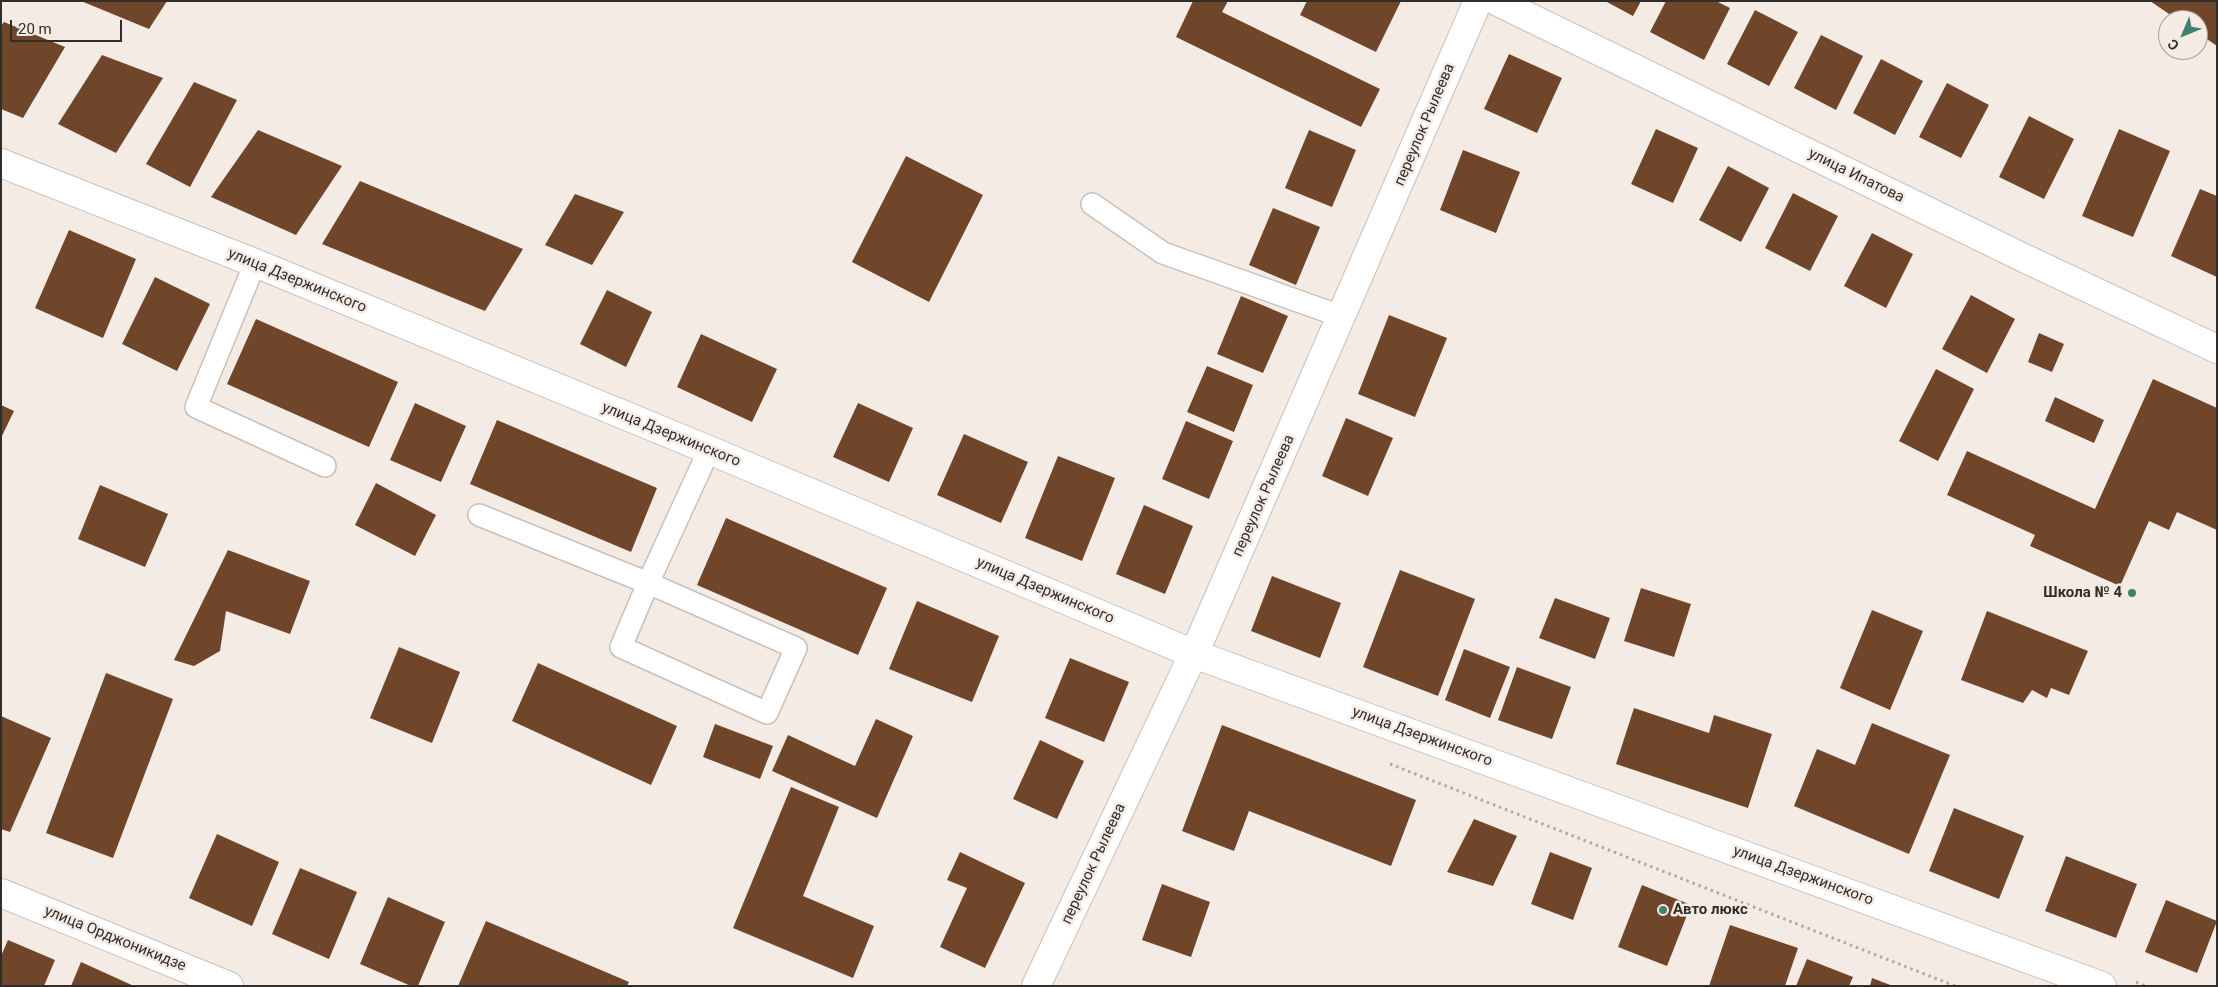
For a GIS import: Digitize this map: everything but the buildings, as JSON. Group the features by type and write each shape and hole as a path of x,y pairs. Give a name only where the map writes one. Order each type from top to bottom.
{"street":[{"name":"переулок Рылеева","path":"1036,986 1194,654 1478,1"},
{"name":"улица Ипатова","path":"1496,1 2026,259 2217,349"},
{"name":"улица Дзержинского","path":"1,163 255,263 709,450 1194,654 2102,986"},
{"name":"улица Орджоникидзе","path":"1,892 229,986"}],"lane":[{"path":"1092,204 1163,253 1342,317"},
{"path":"255,263 196,407 325,466"},
{"path":"479,515 648,583 796,648 767,714 621,647 648,583 709,450"}],"place":[{"name":"Школа № 4","path":"2132,593"},
{"name":"Авто люкс","path":"1663,910"}]}
